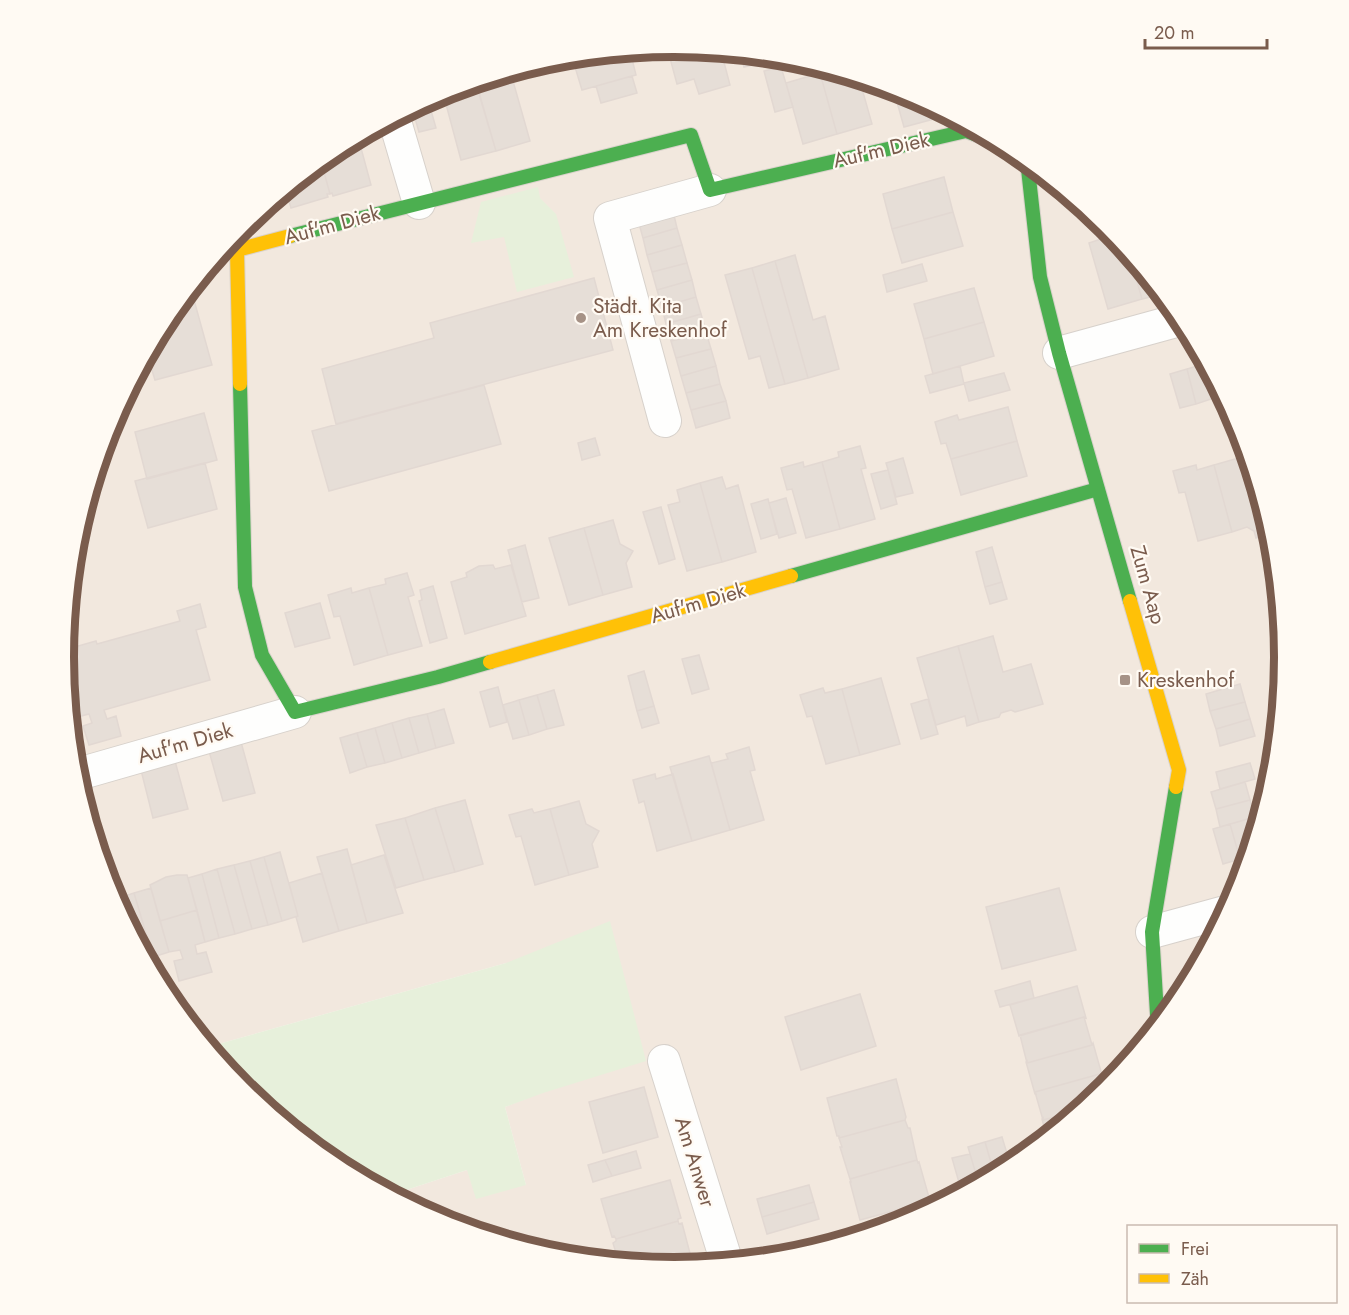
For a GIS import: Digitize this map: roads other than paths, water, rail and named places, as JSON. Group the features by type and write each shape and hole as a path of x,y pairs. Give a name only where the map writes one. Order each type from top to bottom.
{"street":[{"path":"396,126 419,203"},
{"name":"Auf'm Diek","path":"665,421 610,218 710,190 964,131"},
{"name":"Auf'm Diek","path":"295,712 262,654 245,587 237,250 691,135 710,190"},
{"name":"Zum Aap","path":"1028,173 1040,278 1059,353 1179,770 1152,932 1157,1014"},
{"path":"1059,353 1172,322"},
{"name":"Auf'm Diek","path":"85,772 295,712 438,677 1098,489"},
{"path":"1152,932 1217,913"},
{"name":"Am Anwer","path":"664,1061 725,1256"}],"place":[{"name":"Städt. Kita Am Kreskenhof","path":"581,318"},
{"name":"Kreskenhof","path":"1125,680"}]}
